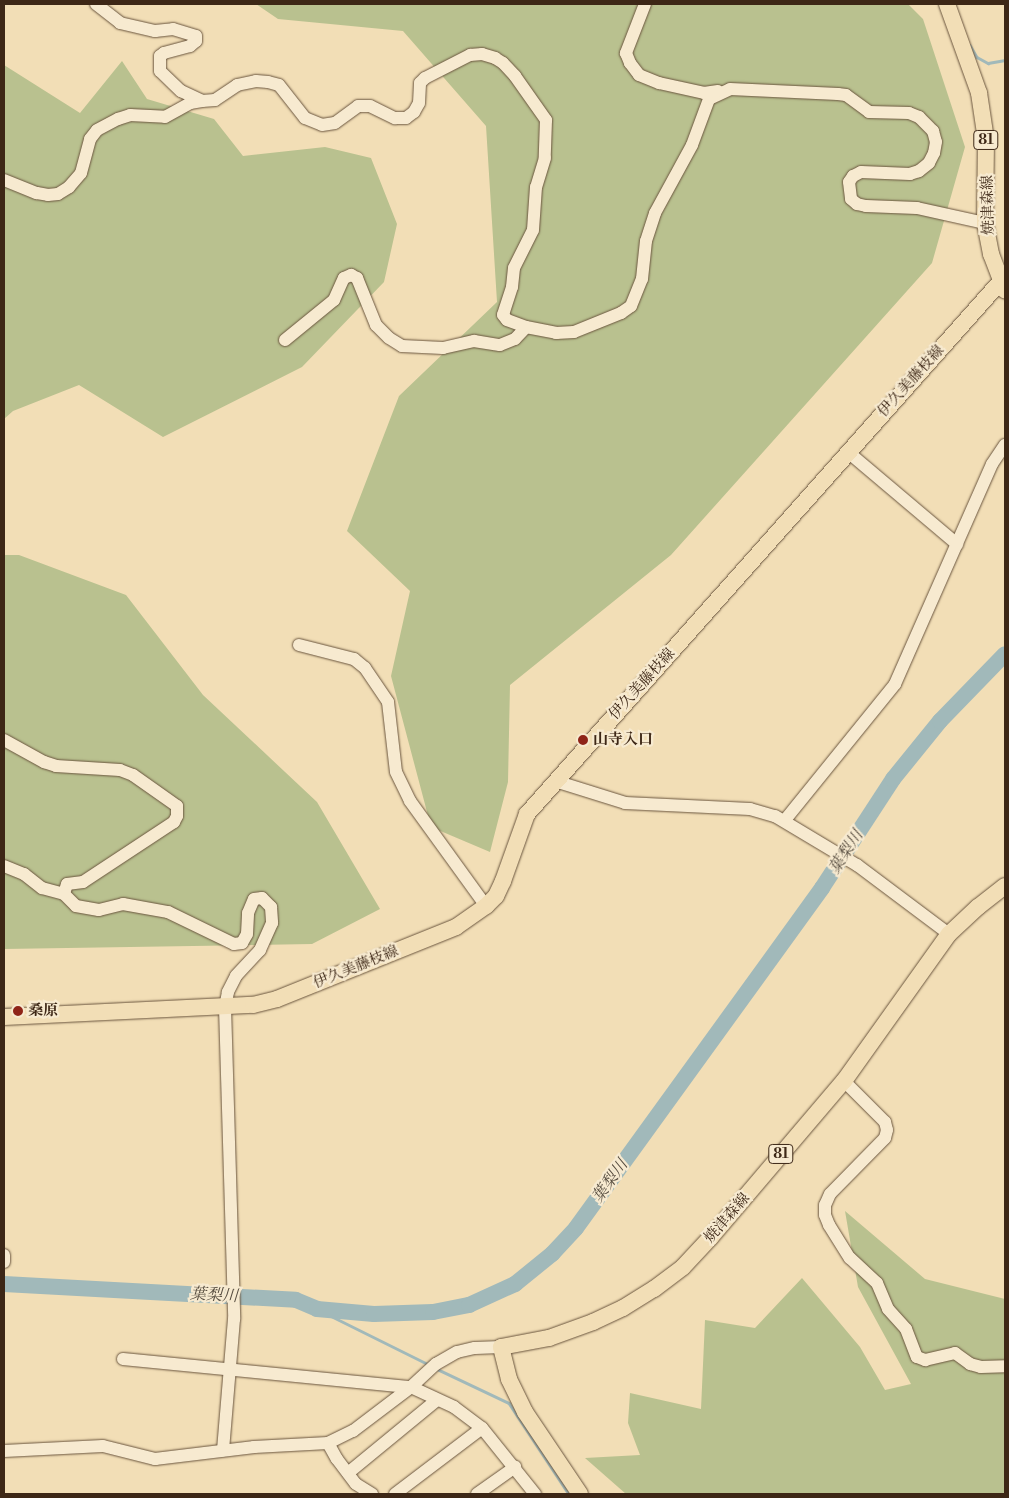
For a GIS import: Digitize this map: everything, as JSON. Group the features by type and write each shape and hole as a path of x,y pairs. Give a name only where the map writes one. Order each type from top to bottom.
{"main road":[{"name":"焼津森線","path":"947,4 978,93 984,118 986,140 985,223 991,254 1004,283"},
{"name":"伊久美藤枝線","path":"4,1017 253,1005 277,999 456,927 486,906 496,896 527,814 848,452 1004,283"},
{"name":"焼津森線","path":"500,1348 549,1338 593,1322 639,1298 683,1267 711,1237 844,1081 949,934 978,907 1005,886"},
{"path":"500,1348 509,1379 525,1412 580,1494"}],"street":[{"path":"96,4 120,24 155,31 173,29 196,36 196,41 190,46 164,53 160,56 159,63 160,71 181,91 202,101"},
{"path":"645,4 626,53 639,75 659,83 704,93 730,89 838,94 846,95 861,108 869,112 909,112 919,117 933,131 936,142 934,153 929,163 920,171 910,174 861,172 853,176 849,182 851,199 857,204 866,206 917,208 985,223"},
{"path":"4,180 37,193 58,194 69,187 81,173 90,139 97,130 118,118 130,116 165,117 190,104 215,100 237,85 256,81 268,82 279,86 305,118 313,123 322,125 335,123 358,106 370,106 395,118 406,118 414,112 420,103 420,84 425,78 470,55 482,54 495,58 515,76 546,120 545,158 536,187 533,230 514,268 512,287 504,315 507,320 526,327 556,333 574,332 621,313 632,306 642,279 646,242 655,213 692,145 709,99 723,90"},
{"path":"285,340 334,300 344,278 351,275 357,278 376,326 389,338 402,346 443,348 474,341 500,345 515,339 526,327"},
{"path":"785,820 895,684 992,464 1005,445"},
{"path":"848,452 957,544"},
{"path":"299,645 354,659 365,668 388,702 396,772 410,801 486,906"},
{"path":"4,740 44,762 56,766 120,770 134,775 177,806 177,816 174,822 83,882 67,884 64,894"},
{"path":"555,781 625,803 750,809 785,820 857,865 949,934"},
{"path":"4,866 24,874 42,888 64,894 76,906 99,910 123,904 168,912 234,944 242,943 247,934 248,913 254,899 262,898 271,907 272,923 260,950 236,976 228,992 225,1007 234,1319 223,1451"},
{"path":"844,1081 885,1122 887,1130 884,1138 830,1194 825,1205 824,1215 829,1225 850,1258 877,1283 888,1309 906,1329 916,1357 924,1360 955,1353 975,1366 1005,1366"},
{"path":"4,1255 4,1262"},
{"path":"4,1451 103,1446 154,1459 223,1451 328,1443 353,1431 411,1387 432,1367 457,1352 475,1348 500,1348"},
{"path":"123,1359 411,1387 454,1407 482,1428 535,1494"},
{"path":"348,1473 437,1400"},
{"path":"395,1494 482,1428"},
{"path":"328,1443 356,1484 372,1494"},
{"path":"477,1494 515,1467"}],"green space":[{"path":"256,4 908,4 923,19 965,147 932,263 671,555 510,685 508,782 490,852 431,827 391,676 410,591 347,531 399,396 497,302 486,126 403,31 278,19"},
{"path":"122,61 147,99 214,119 243,156 325,147 371,158 397,224 384,282 302,367 163,437 79,385 13,411 4,419 4,65 80,113"},
{"path":"4,555 19,555 126,595 203,695 317,802 380,909 312,944 4,949"},
{"path":"845,1211 925,1279 1005,1299 1005,1494 626,1494 585,1458 640,1455 628,1423 630,1393 701,1409 705,1320 755,1328 802,1278 860,1347 885,1390 911,1384 858,1287"}],"waterway":[{"path":"970,45 977,57 988,63 1005,60"},
{"name":"葉梨川","path":"4,1284 296,1300 317,1309 374,1314 433,1312 469,1305 515,1284 552,1254 576,1228 822,888 893,779 940,721 1005,654"},
{"path":"317,1309 430,1365"},
{"path":"437,1369 509,1403 569,1494"}],"place":[{"name":"山寺入口","path":"583,740"},
{"name":"桑原","path":"18,1011"}]}
